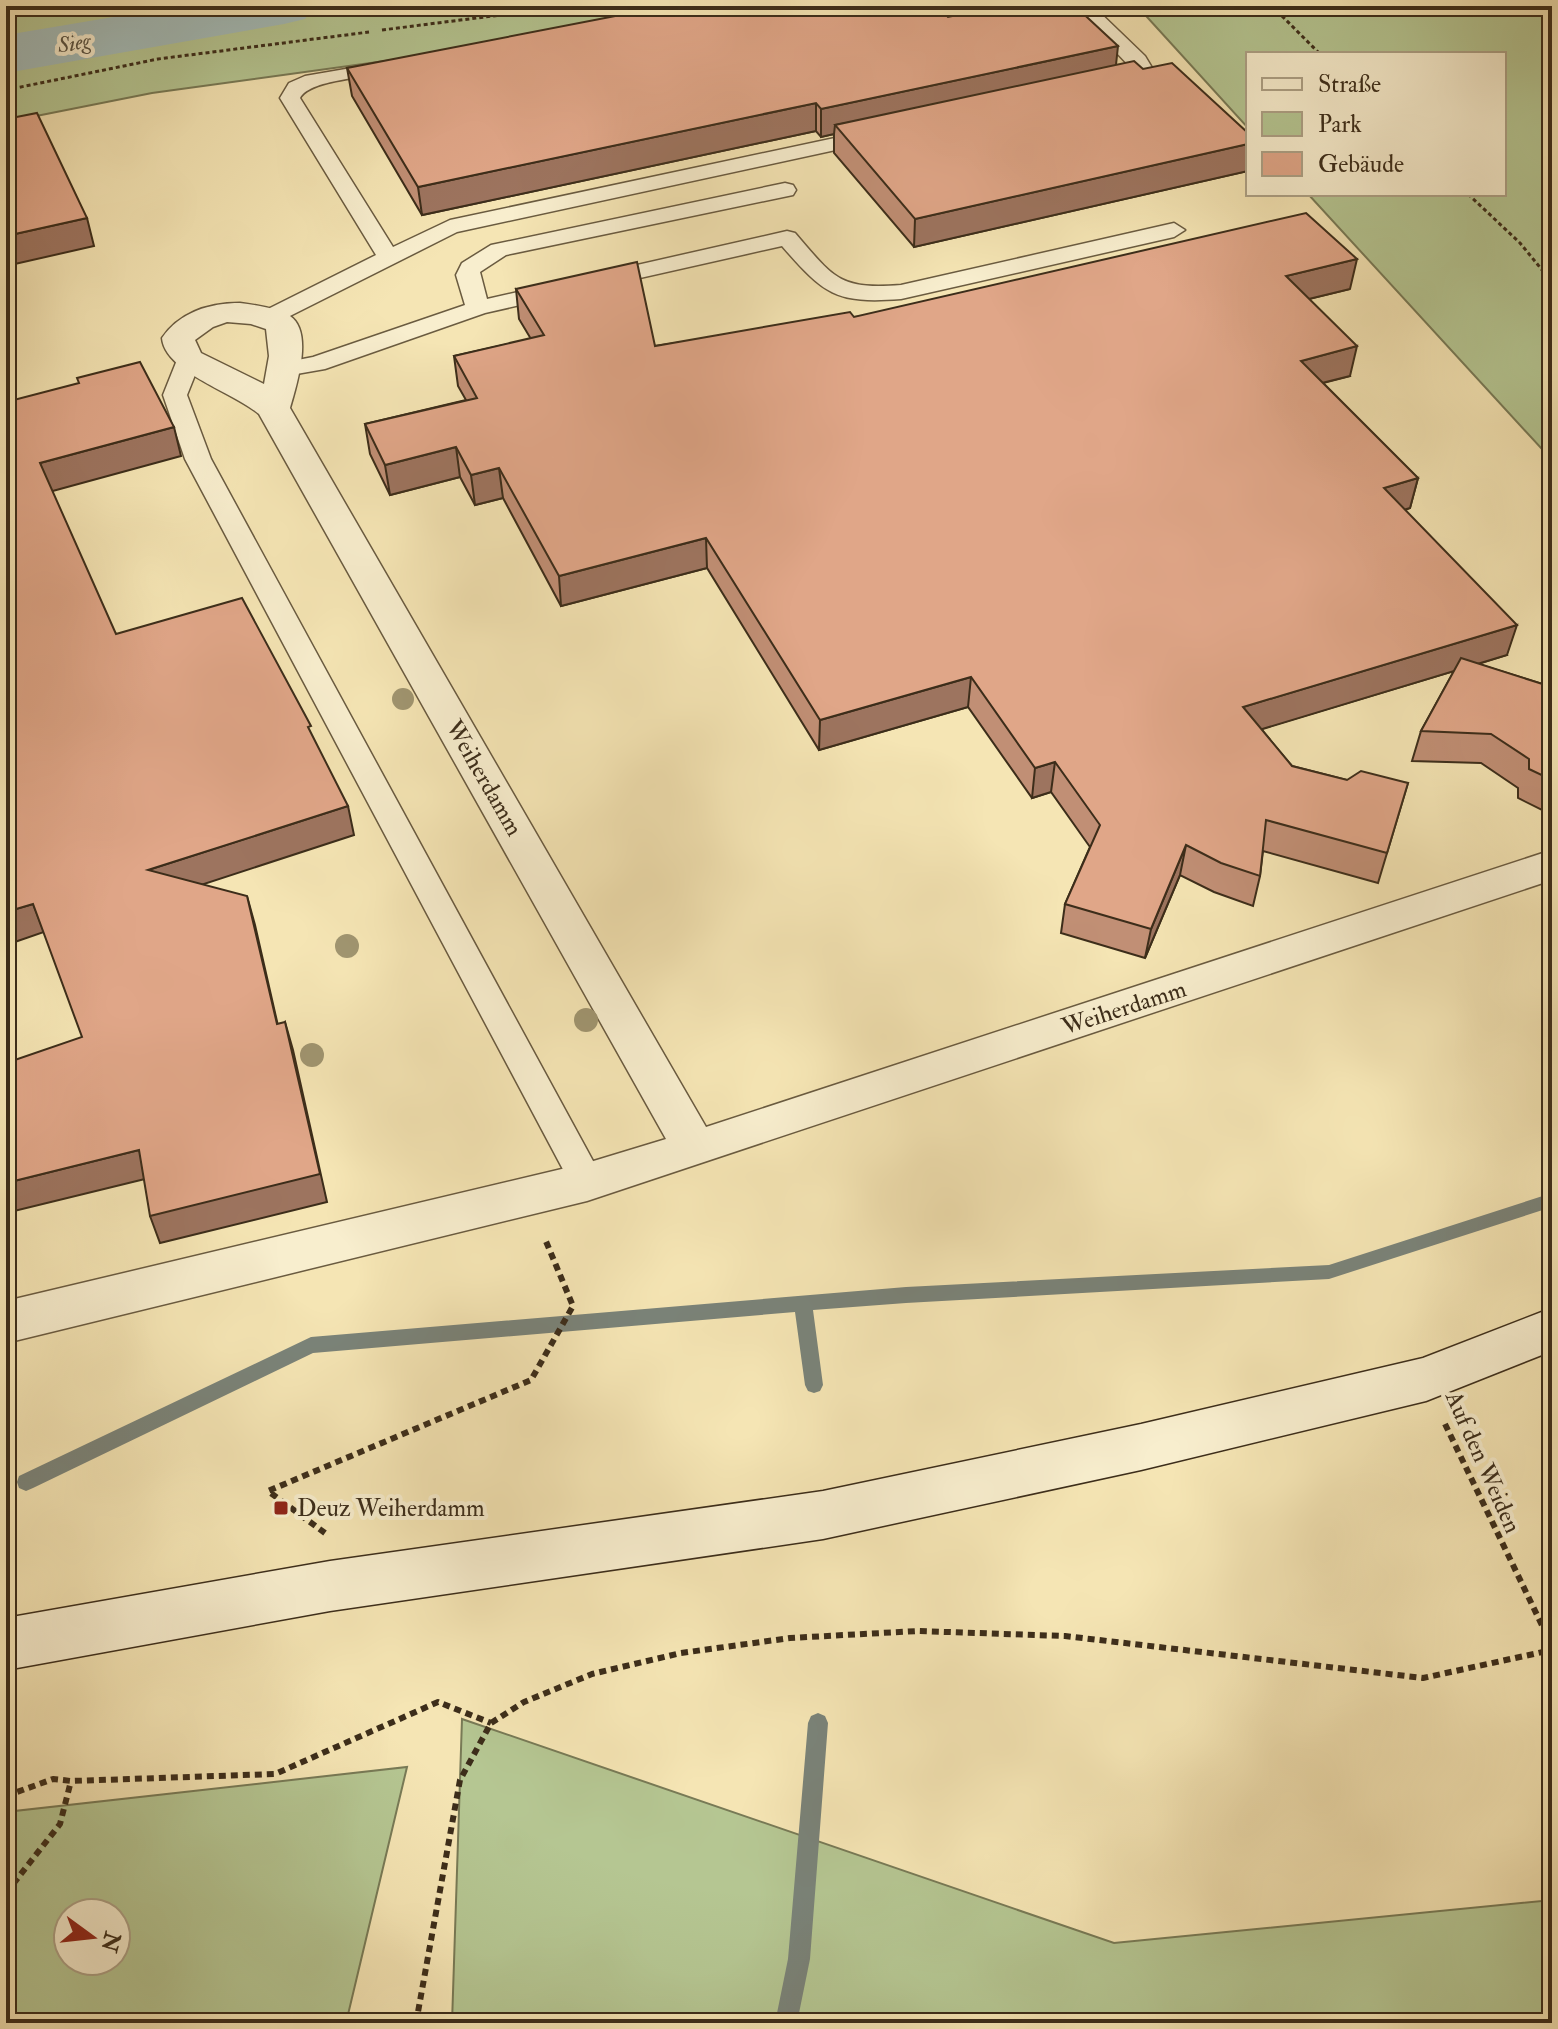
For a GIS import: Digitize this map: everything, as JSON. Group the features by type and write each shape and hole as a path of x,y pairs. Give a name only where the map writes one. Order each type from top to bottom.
{"street":[{"path":"189,360 179,347 178,338 189,326 207,316 237,311 256,313 281,324 288,344 285,369 273,408"},
{"name":"Weiherdamm","path":"189,360 253,392 273,408 695,1149"},
{"name":"Weiherdamm","path":"6,1322 587,1182 1552,865"},
{"path":"6,1644 330,1586 823,1515 1141,1447 1426,1379 1552,1329"}],"lane":[{"path":"1082,6 1138,60 1144,71 1141,77 1129,82 1083,92"},
{"path":"388,256 290,98 296,87 312,80 405,64"},
{"path":"268,318 450,227 896,131"},
{"path":"787,154 792,163 792,176 772,213 787,238 830,286 871,295 901,292 1174,230"},
{"path":"478,308 467,275 470,268 499,250 785,190"},
{"path":"285,369 317,364 478,308 787,238"},
{"path":"189,360 175,395 198,459 587,1182"}],"path":[{"path":"6,90 158,59 572,6"},
{"path":"1272,6 1318,52"},
{"path":"1470,196 1520,243 1552,282"},
{"path":"330,1586 326,1534 268,1491 531,1380 573,1306 528,1196"},
{"name":"Auf den Weiden","path":"1426,1379 1479,1500 1552,1648"},
{"path":"416,2023 460,1780 491,1723 524,1702 592,1674 681,1653 790,1638 918,1631 1065,1636 1423,1678 1552,1648"},
{"path":"6,1796 53,1779 71,1781 275,1774 438,1702 491,1723"},
{"path":"6,1893 60,1824 71,1781"}],"green space":[{"path":"6,6 785,6 152,93 6,122"},
{"path":"1137,6 1552,6 1552,460 1310,196 1506,196 1506,52 1246,52 1246,126"},
{"path":"462,1719 1114,1943 1552,1900 1552,2023 452,2023"},
{"path":"407,1767 346,2023 6,2023 6,1812"}],"building":[{"path":"667,6 938,6 948,17 1001,6 1075,6 1118,46 821,109 816,103 418,187 347,68"},
{"path":"1134,61 1143,69 1172,63 1246,131 1246,144 915,219 835,125"},
{"path":"37,113 87,218 6,236 6,119"},
{"path":"1306,213 1357,259 1286,276 1357,346 1301,361 1418,478 1384,488 1517,625 1243,707 1292,766 1347,780 1361,771 1408,783 1387,853 1266,820 1260,876 1221,863 1186,845 1151,929 1065,904 1100,825 1055,762 1035,768 971,677 820,720 706,538 559,576 499,468 471,475 456,447 385,465 365,424 477,398 454,356 544,335 516,289 637,262 655,346 850,312 854,317"},
{"path":"140,362 174,427 40,463 116,634 242,598 311,726 308,727 348,806 148,870 247,896 277,1024 285,1022 320,1174 150,1216 139,1150 6,1183 6,1063 82,1037 33,904 6,912 6,402 79,383 77,378"},
{"path":"1461,658 1552,687 1552,780 1529,769 1529,759 1491,734 1421,731"}],"waterway":[{"name":"Sieg","path":"6,54 284,6"},
{"path":"26,1482 311,1345 906,1295 1329,1272 1552,1200"},
{"path":"803,1304 814,1385"},
{"path":"786,2023 799,1959 818,1723"}],"place":[{"name":"Deuz Weiherdamm","path":"281,1508"}]}
